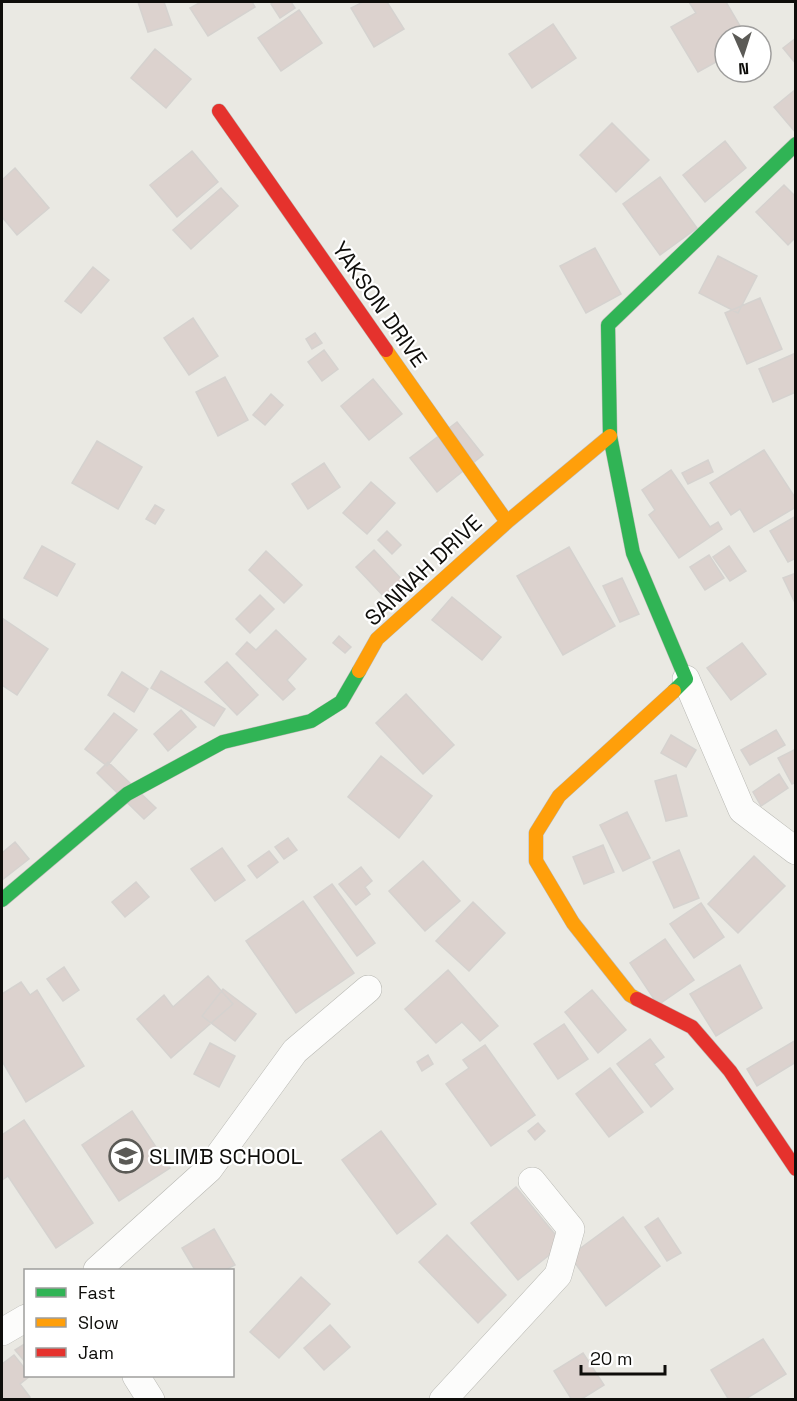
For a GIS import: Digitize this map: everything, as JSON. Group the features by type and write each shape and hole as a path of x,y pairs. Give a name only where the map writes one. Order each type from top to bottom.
{"street":[{"name":"YAKSON DRIVE","path":"219,111 507,522"},
{"path":"795,144 608,325 610,436 633,553 742,810 795,851"},
{"name":"SANNAH DRIVE","path":"2,900 127,794 224,741 311,721 341,702 377,639 507,522 610,436"},
{"path":"686,679 559,796 536,833 536,861 573,923 630,995 692,1027 730,1071 795,1170"},
{"path":"98,1269 210,1169 295,1051 368,989"},
{"path":"443,1400 558,1275 571,1229 532,1181"},
{"path":"2,1332 24,1319"},
{"path":"137,1377 151,1400"}],"building":[{"path":"138,2 164,2 172,25 148,32"},
{"path":"201,2 252,2 255,7 208,36 190,8"},
{"path":"291,2 295,8 280,18 271,4"},
{"path":"363,2 387,2 404,29 374,47 351,8"},
{"path":"689,2 726,2 739,24 713,24 713,64 698,72 671,27 696,13"},
{"path":"299,10 322,43 281,71 258,38"},
{"path":"553,24 576,58 532,88 509,54"},
{"path":"796,38 796,64 783,48"},
{"path":"155,49 191,79 166,108 131,78"},
{"path":"796,89 796,133 774,107"},
{"path":"612,123 649,160 616,192 580,155"},
{"path":"725,141 746,168 705,202 683,175"},
{"path":"192,151 218,182 177,217 150,185"},
{"path":"15,168 49,208 17,235 2,217 2,180"},
{"path":"660,177 697,228 660,255 623,204"},
{"path":"784,185 796,197 796,237 788,245 756,212"},
{"path":"221,188 238,206 191,249 173,230"},
{"path":"595,248 621,294 586,313 560,266"},
{"path":"718,256 757,276 738,313 699,293"},
{"path":"93,267 109,280 81,313 65,301"},
{"path":"760,298 782,349 747,364 725,313"},
{"path":"193,318 218,356 189,375 164,338"},
{"path":"315,333 322,343 312,349 306,339"},
{"path":"324,350 338,369 322,381 308,362"},
{"path":"796,353 796,392 773,402 759,369"},
{"path":"225,377 248,420 218,436 196,392"},
{"path":"373,379 402,414 369,440 341,406"},
{"path":"271,394 283,405 265,425 253,415"},
{"path":"457,422 483,455 437,492 410,458"},
{"path":"97,441 142,467 118,509 72,483"},
{"path":"764,450 796,499 796,507 754,532 740,509 731,515 710,483"},
{"path":"708,460 713,472 688,484 682,473"},
{"path":"324,463 340,487 308,509 292,484"},
{"path":"671,470 710,527 718,522 722,529 679,558 649,515 655,510 642,490"},
{"path":"371,482 395,503 367,534 343,513"},
{"path":"155,505 164,510 155,524 146,519"},
{"path":"796,516 796,558 788,562 770,531"},
{"path":"387,531 401,545 392,554 378,540"},
{"path":"42,546 75,564 57,596 24,578"},
{"path":"729,546 746,571 730,581 713,557"},
{"path":"569,547 615,626 563,655 517,576"},
{"path":"374,550 406,584 388,601 356,567"},
{"path":"266,551 302,585 284,603 249,570"},
{"path":"709,555 724,578 705,590 690,567"},
{"path":"796,573 796,605 783,578"},
{"path":"622,578 639,614 620,622 603,586"},
{"path":"260,595 274,609 250,633 236,619"},
{"path":"452,597 501,637 482,660 432,620"},
{"path":"2,618 48,649 17,695 2,685"},
{"path":"276,630 306,659 287,680 295,689 283,700 236,654 247,642 256,650"},
{"path":"339,636 351,647 345,653 333,643"},
{"path":"742,643 766,674 731,700 707,668"},
{"path":"227,662 258,695 237,715 205,682"},
{"path":"161,671 225,709 214,726 151,688"},
{"path":"122,672 148,689 134,712 108,695"},
{"path":"406,694 454,745 423,774 376,723"},
{"path":"181,710 196,727 168,751 154,734"},
{"path":"114,713 137,730 107,766 85,749"},
{"path":"776,730 785,745 750,765 741,750"},
{"path":"671,735 696,750 686,767 661,753"},
{"path":"796,749 796,782 792,784 778,758"},
{"path":"381,756 432,796 399,838 348,797"},
{"path":"108,762 156,808 144,819 97,773"},
{"path":"779,774 788,788 761,806 753,792"},
{"path":"676,775 687,816 666,821 655,781"},
{"path":"627,812 650,858 623,871 600,825"},
{"path":"288,838 297,850 284,859 275,847"},
{"path":"15,842 29,859 2,880 2,853"},
{"path":"603,845 614,872 584,884 573,857"},
{"path":"222,848 245,880 215,901 191,869"},
{"path":"679,850 699,898 674,908 653,862"},
{"path":"269,851 278,862 257,878 248,866"},
{"path":"754,856 785,886 738,933 708,904"},
{"path":"423,861 460,901 425,931 389,891"},
{"path":"361,867 372,881 365,887 370,894 356,905 339,884"},
{"path":"136,882 149,897 125,917 112,902"},
{"path":"332,884 375,943 357,956 314,897"},
{"path":"303,901 354,973 296,1013 246,941"},
{"path":"473,902 505,933 469,971 436,941"},
{"path":"701,903 724,937 694,958 670,924"},
{"path":"665,939 694,980 658,1005 630,963"},
{"path":"740,965 762,1008 716,1036 690,994"},
{"path":"64,967 79,990 63,1001 47,979"},
{"path":"448,970 498,1026 480,1041 462,1022 436,1043 405,1009"},
{"path":"208,976 233,1004 171,1058 137,1019 164,995 173,1007"},
{"path":"21,982 30,995 37,990 84,1066 26,1102 2,1061 2,994"},
{"path":"223,989 256,1014 235,1041 202,1016"},
{"path":"592,990 626,1030 598,1053 565,1012"},
{"path":"564,1024 588,1059 558,1079 534,1044"},
{"path":"650,1039 664,1057 654,1064 673,1089 651,1107 617,1064"},
{"path":"796,1040 796,1062 757,1086 747,1069"},
{"path":"210,1043 235,1056 219,1087 194,1074"},
{"path":"485,1045 535,1115 491,1146 446,1084 469,1068 463,1060"},
{"path":"428,1055 433,1064 422,1071 417,1062"},
{"path":"610,1068 643,1112 609,1137 576,1094"},
{"name":"SLIMB SCHOOL","path":"132,1111 170,1168 119,1201 82,1145"},
{"path":"24,1120 93,1223 56,1248 8,1176 2,1180 2,1135"},
{"path":"538,1123 545,1131 535,1140 528,1131"},
{"path":"381,1131 436,1204 397,1234 342,1160"},
{"path":"516,1187 563,1244 518,1280 471,1223"},
{"path":"623,1217 660,1266 606,1306 570,1256"},
{"path":"658,1218 681,1253 667,1261 645,1227"},
{"path":"214,1229 235,1265 227,1269 194,1269 182,1248"},
{"path":"447,1235 506,1295 478,1323 419,1262"},
{"path":"301,1277 330,1304 279,1358 250,1332"},
{"path":"330,1325 350,1347 324,1370 304,1348"},
{"path":"763,1339 786,1374 744,1400 729,1400 711,1370"},
{"path":"24,1344 24,1361 15,1350"},
{"path":"583,1353 604,1385 580,1400 572,1400 554,1371"},
{"path":"14,1355 24,1368 24,1377 29,1377 20,1384 30,1397 26,1400 2,1400 2,1364"}],"traffic: fast":[{"path":"674,691 686,679 633,553 610,436 608,325 796,144"},
{"path":"2,900 127,794 223,742 311,721 341,702 359,671"}],"traffic: slow":[{"path":"386,350 507,522"},
{"path":"359,671 377,639 507,522 610,436"},
{"path":"637,999 630,995 573,923 536,861 536,833 559,796 674,691"}],"traffic: jam":[{"path":"219,111 386,350"},
{"path":"637,999 692,1027 730,1071 796,1169"}],"place":[{"name":"SLIMB SCHOOL","path":"126,1156"}]}
